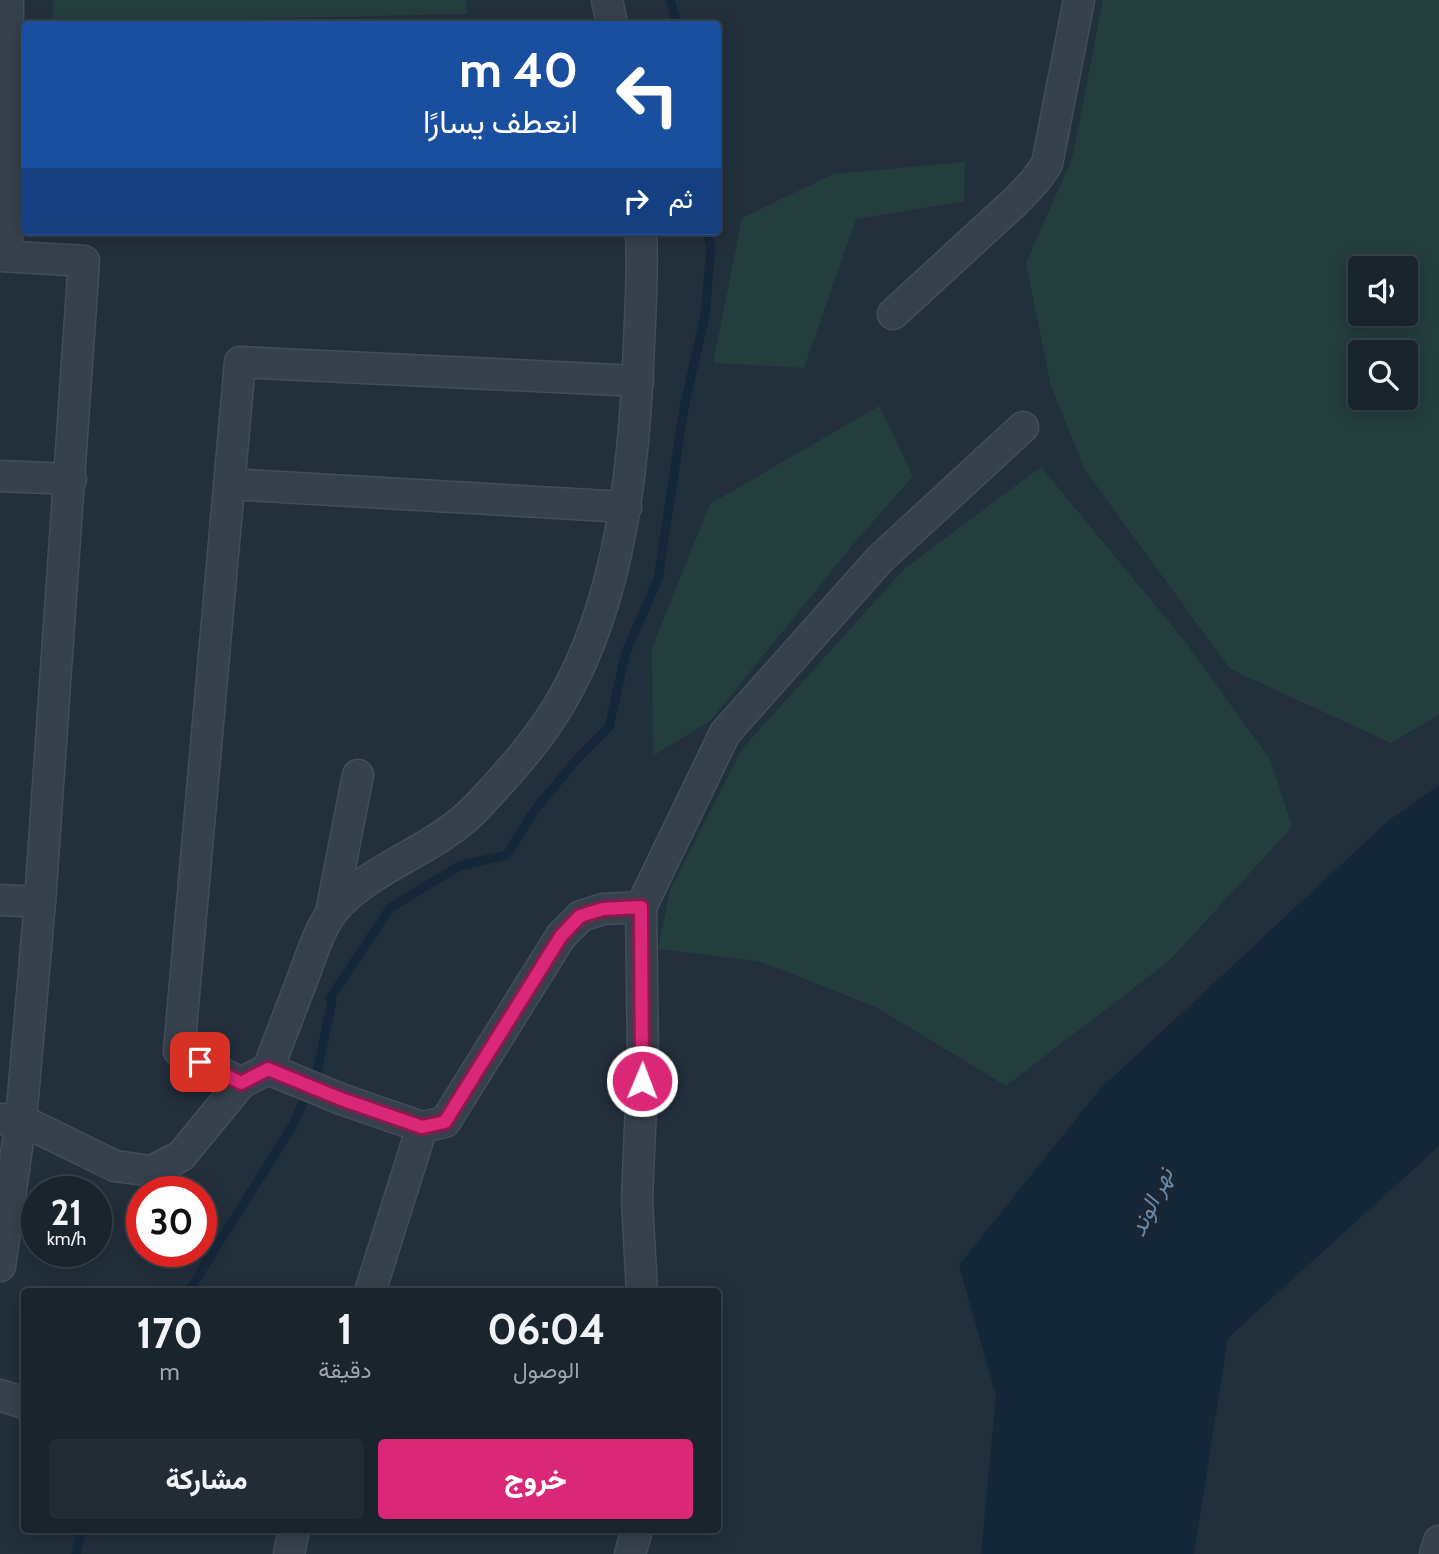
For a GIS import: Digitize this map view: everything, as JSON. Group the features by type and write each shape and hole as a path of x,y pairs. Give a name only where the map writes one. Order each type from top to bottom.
{"street":[{"path":"0,1266 11,1119 40,902 84,261 4,256 8,0"},
{"path":"607,0 611,21"},
{"path":"893,314 1016,201 1047,164 1079,0"},
{"path":"331,913 366,882 410,857 454,827 483,800 542,732 563,699 588,645 606,593 625,507 638,381 643,256 641,235"},
{"path":"241,1083 179,1051 240,362 638,381"},
{"path":"642,1288 637,1200 643,1058 641,907 725,733 880,559 1023,427"},
{"path":"0,476 71,479"},
{"path":"229,484 625,507"},
{"path":"11,1119 115,1166 152,1171 181,1156 241,1083 268,1069 319,936 331,913 358,775"},
{"path":"0,900 40,902"},
{"path":"268,1069 341,1099 422,1127 445,1122 561,936 580,916 603,909 641,907"},
{"path":"371,1288 422,1127"},
{"path":"0,1395 21,1402"},
{"path":"289,1554 293,1533"},
{"path":"630,1554 636,1533"},
{"path":"1435,1554 1439,1541"}],"green space":[{"path":"53,0 466,0 467,14 145,21 53,21"},
{"path":"1103,0 1439,0 1439,715 1391,743 1230,669 1085,470 1051,386 1026,263 1072,159"},
{"path":"965,162 964,201 856,219 804,368 713,363 742,218 833,174"},
{"path":"879,406 913,476 851,547 711,720 653,756 652,648 710,504"},
{"path":"1041,467 1184,640 1271,761 1292,827 1169,961 1006,1086 876,1007 758,961 658,949 670,890 742,749 904,569"}],"water":[{"name":"نهر الوند","path":"1439,785 1439,1146 1228,1338 1194,1554 981,1554 996,1396 959,1265 1101,1088 1388,821"}],"waterway":[{"path":"670,0 676,21"},
{"path":"191,1288 293,1125 317,1072 332,1001 330,998 390,908 459,866 507,855 534,811 577,759 609,727 626,652 658,579 684,408 705,315 711,248 708,235"},
{"path":"76,1554 80,1533"}],"route":[{"path":"200,1062 241,1083 268,1069 341,1099 422,1127 445,1122 561,936 580,916 603,909 641,907 642,1081"}]}
